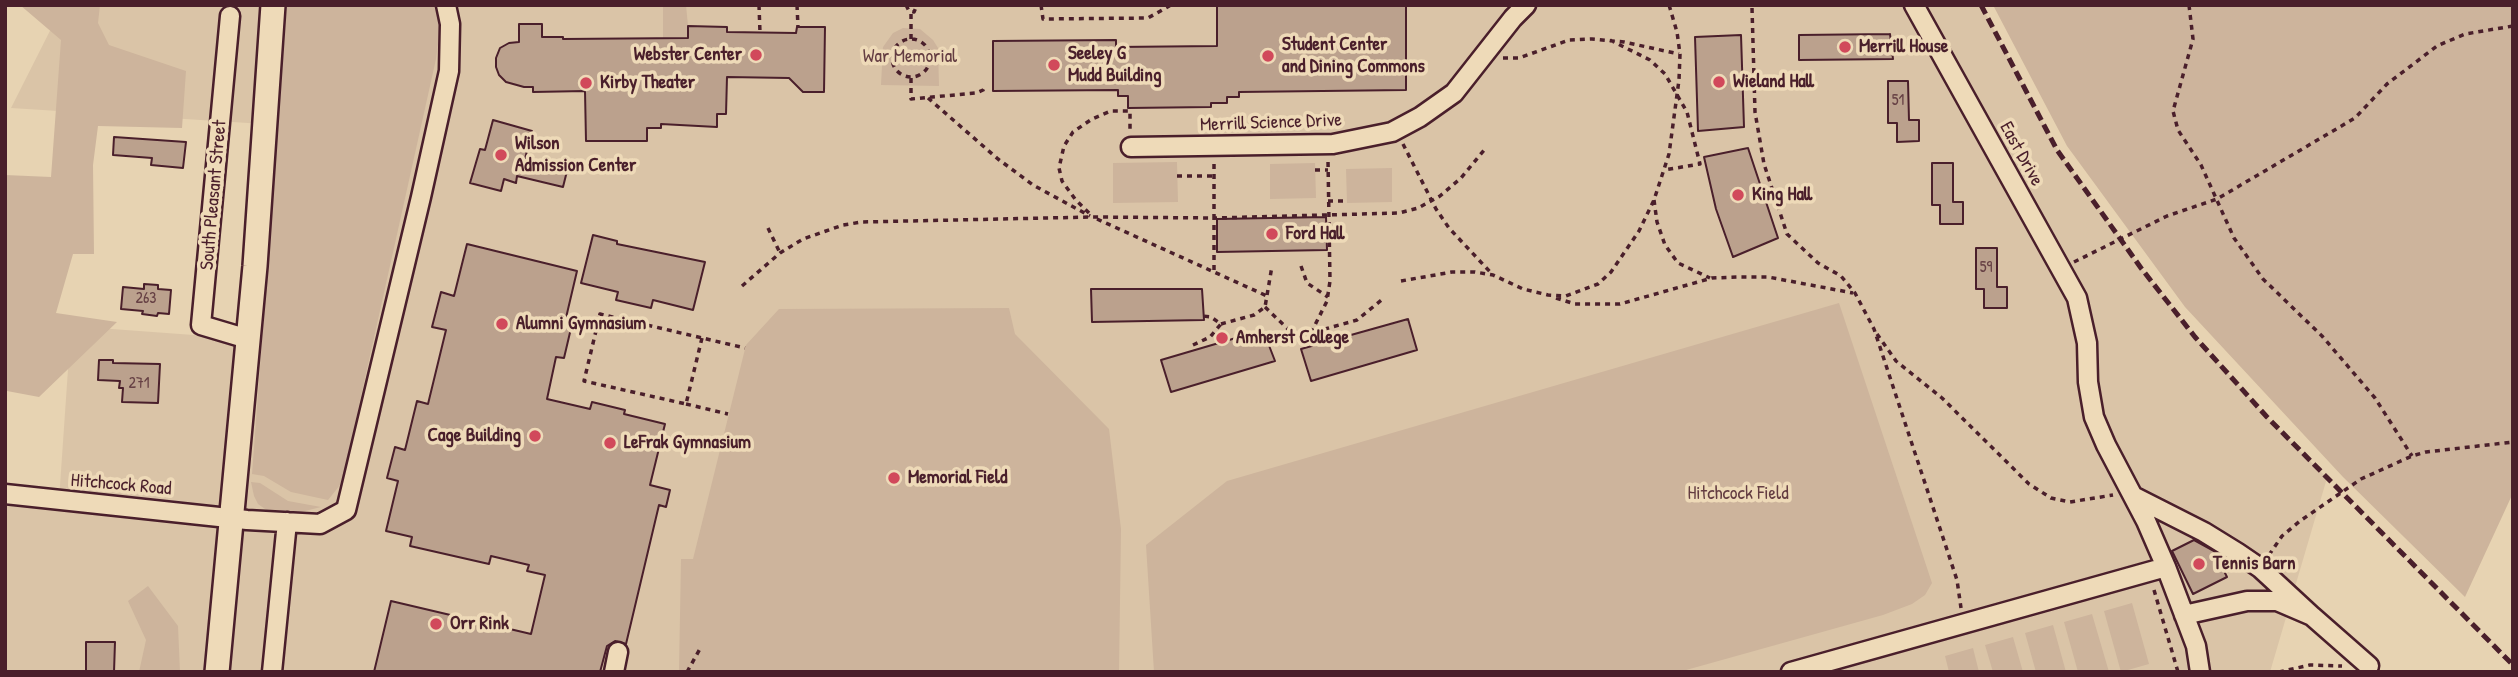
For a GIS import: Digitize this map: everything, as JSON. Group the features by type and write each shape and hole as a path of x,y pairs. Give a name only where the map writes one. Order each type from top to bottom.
{"main road":[{"path":"218,672 248,339 273,5"}],"street":[{"name":"Hitchcock Road","path":"5,494 320,524 346,510 449,72 450,24 446,5"},
{"name":"Merrill Science Drive","path":"1131,148 1333,145 1392,132 1420,117 1454,93 1526,5"},
{"name":"East Drive","path":"1914,5 2077,298 2085,325 2088,382 2094,417 2157,569 2184,615 2196,646 2200,672"},
{"name":"South Pleasant Street","path":"230,16 201,325 248,339"},
{"path":"2125,495 2204,532 2260,568 2369,666"},
{"path":"272,672 287,522"},
{"path":"1791,672 2157,569"},
{"path":"2184,615 2247,601 2277,601 2312,617"},
{"path":"614,672 618,652"}],"path":[{"path":"760,5 760,33"},
{"path":"797,5 798,27"},
{"path":"906,5 909,11 912,11"},
{"path":"912,11 914,12 918,5"},
{"path":"1041,5 1043,19 1148,18 1171,5"},
{"path":"1548,295 1566,296 1598,284 1639,231 1654,200 1669,154 1677,96 1680,54 1669,5"},
{"path":"2189,5 2193,39 2173,111 2178,130 2201,165 2234,239 2263,279 2322,336 2375,398 2412,456"},
{"path":"1752,8 1755,112 1765,164 1787,234 1818,263 1841,276 1855,293 1874,329 1896,361 1942,398 2029,484 2051,498 2070,502 2125,495"},
{"path":"911,39 912,11"},
{"path":"2061,268 2167,216 2217,199 2355,118 2387,84 2437,46 2465,34 2513,26"},
{"path":"911,39 923,43 930,55 930,61 924,73 911,78 895,70 892,58 895,47 911,39"},
{"path":"1501,58 1519,58 1569,40 1610,40 1680,54"},
{"path":"1610,40 1650,60 1665,74 1687,112 1700,164 1664,170"},
{"path":"911,78 911,99 976,93 986,85"},
{"path":"928,98 1033,185 1093,217 1267,296"},
{"path":"1093,217 1074,199 1062,181 1059,168 1064,146 1073,132 1092,119 1111,110 1130,110 1131,148"},
{"path":"742,286 780,253 803,239 862,222 1399,213 1431,201 1461,178 1485,149"},
{"path":"1408,157 1449,228 1493,275"},
{"path":"1311,333 1328,297 1330,281 1328,168 1315,170"},
{"path":"1177,176 1214,178 1214,271"},
{"path":"1654,200 1657,222 1665,245 1678,263 1712,278"},
{"path":"1328,201 1347,201"},
{"path":"768,228 780,253"},
{"path":"1193,345 1210,337 1221,324 1254,315 1265,307 1272,266"},
{"path":"1301,266 1307,282 1328,297"},
{"path":"1401,281 1452,272 1493,275 1523,289 1575,304 1620,304 1712,278 1768,277 1855,293"},
{"path":"1265,307 1290,331 1298,334 1357,320 1384,298"},
{"path":"729,414 584,381 590,354 600,314 745,348"},
{"path":"1203,316 1211,317 1221,324"},
{"path":"1874,329 1957,580 1963,624"},
{"path":"686,404 702,338"},
{"path":"2260,568 2282,536 2361,479 2426,452 2513,442"},
{"path":"2157,569 2178,672"},
{"path":"687,672 701,647"},
{"path":"2279,672 2310,665 2369,666"}],"shaded area":[{"name":"Amherst College","path":"63,5 1981,5 2057,149 2141,268 2195,337 2267,417 2327,478 2270,672 5,672 5,494 59,500 71,326 248,339 264,124 11,108"}],"green space":[{"path":"20,5 100,5 98,23 109,45 186,71 182,128 98,126 93,165 94,254 73,254 56,313 117,322 39,397 7,391 5,388 5,175 51,177 61,40"},
{"path":"287,5 436,5 440,29 436,59 345,468 340,485 328,500 291,492 264,476 252,474"},
{"path":"663,5 686,5 688,26 687,80 663,93"},
{"path":"1993,5 2513,5 2513,493 2465,597 2343,477 2185,307 2067,146"},
{"name":"War Memorial","path":"903,28 920,29 938,48 939,86 881,85 883,47 893,33"},
{"path":"1177,162 1178,202 1113,203 1113,163"},
{"path":"1315,163 1316,198 1270,199 1270,164"},
{"path":"1392,168 1392,202 1347,203 1346,169"},
{"name":"Hitchcock Field","path":"1839,303 1932,583 1925,595 1912,604 1883,615 1679,672 1154,672 1146,545 1227,481"},
{"name":"Memorial Field","path":"1009,308 1015,334 1109,429 1121,529 1119,672 679,672 681,559 693,559 746,345 779,309"},
{"path":"251,482 260,483 288,501 321,507 301,512 268,511 258,504"},
{"path":"148,586 178,626 180,672 139,672 146,640 128,601"},
{"path":"2132,603 2149,664 2121,672 2104,611"},
{"path":"2092,614 2109,672 2078,672 2064,622"},
{"path":"2053,625 2066,672 2036,672 2025,633"},
{"path":"2013,637 2023,672 1993,672 1985,645"},
{"path":"1973,648 1979,672 1949,672 1945,656"}],"building":[{"name":"Student Center and Dining Commons","path":"1217,5 1406,5 1406,90 1239,92 1239,97 1227,97 1227,103 1211,103 1211,107 1128,108 1128,96 1118,96 1118,90 993,91 993,41 1116,40 1116,47 1217,46"},
{"path":"519,24 542,24 542,37 563,39 688,38 688,26 727,27 727,32 796,33 797,27 825,27 824,92 803,92 789,78 727,77 726,114 717,114 717,127 661,124 661,128 647,128 647,141 586,141 585,91 533,92 533,87 506,82 499,75 496,58 500,48 519,42"},
{"name":"Merrill House","path":"1890,34 1893,59 1799,60 1799,35"},
{"name":"Wieland Hall","path":"1741,35 1744,127 1698,131 1695,37"},
{"path":"1888,81 1908,81 1909,120 1919,120 1919,141 1897,142 1897,123 1888,123"},
{"name":"Wilson Admission Center","path":"493,120 532,131 525,159 567,171 563,187 517,176 516,183 504,179 501,191 470,183 480,149 485,150"},
{"path":"114,137 186,142 183,168 151,165 152,158 113,155"},
{"name":"King Hall","path":"1748,148 1778,238 1733,257 1716,209 1704,157"},
{"path":"1932,163 1953,163 1953,202 1963,202 1963,224 1940,224 1940,205 1932,205"},
{"name":"Ford Hall","path":"1326,217 1327,250 1217,252 1217,219"},
{"path":"593,235 617,241 617,244 705,262 693,310 653,300 651,308 616,300 618,292 581,283"},
{"name":"Cage Building","path":"467,244 577,271 565,322 572,324 564,358 556,357 547,399 590,409 592,402 625,410 624,414 665,424 650,485 670,490 666,507 659,505 626,644 615,641 607,646 600,672 374,672 391,601 531,634 545,575 527,571 529,565 491,556 489,564 410,546 412,537 386,531 398,481 387,478 395,447 405,450 417,401 428,404 446,330 432,327 441,292 454,296"},
{"path":"1976,248 1997,248 1997,287 2007,287 2007,308 1984,308 1984,289 1976,289"},
{"path":"144,284 171,290 169,314 158,313 157,316 142,314 143,311 121,309 123,287 144,289"},
{"path":"1091,289 1202,289 1204,320 1092,322"},
{"path":"1408,319 1417,350 1311,381 1301,349"},
{"path":"1263,330 1275,361 1171,392 1161,360"},
{"path":"99,360 160,364 158,403 122,402 123,388 119,388 120,381 98,380"},
{"name":"Tennis Barn","path":"2194,540 2214,551 2227,577 2193,594 2172,551"},
{"path":"86,642 115,642 114,672 86,672"}],"railway":[{"path":"1981,5 2057,150 2141,268 2195,337 2267,417 2513,665"}],"place":[{"name":"Merrill House","path":"1845,47"},
{"name":"Webster Center","path":"756,55"},
{"name":"Student Center and Dining Commons","path":"1268,56"},
{"name":"Seeley G Mudd Building","path":"1054,65"},
{"name":"Wieland Hall","path":"1719,82"},
{"name":"Kirby Theater","path":"586,83"},
{"name":"Wilson Admission Center","path":"501,155"},
{"name":"King Hall","path":"1738,195"},
{"name":"Ford Hall","path":"1272,234"},
{"name":"Alumni Gymnasium","path":"502,324"},
{"name":"Amherst College","path":"1222,338"},
{"name":"Cage Building","path":"535,436"},
{"name":"LeFrak Gymnasium","path":"610,443"},
{"name":"Memorial Field","path":"894,478"},
{"name":"Tennis Barn","path":"2199,564"},
{"name":"Orr Rink","path":"436,624"}]}
